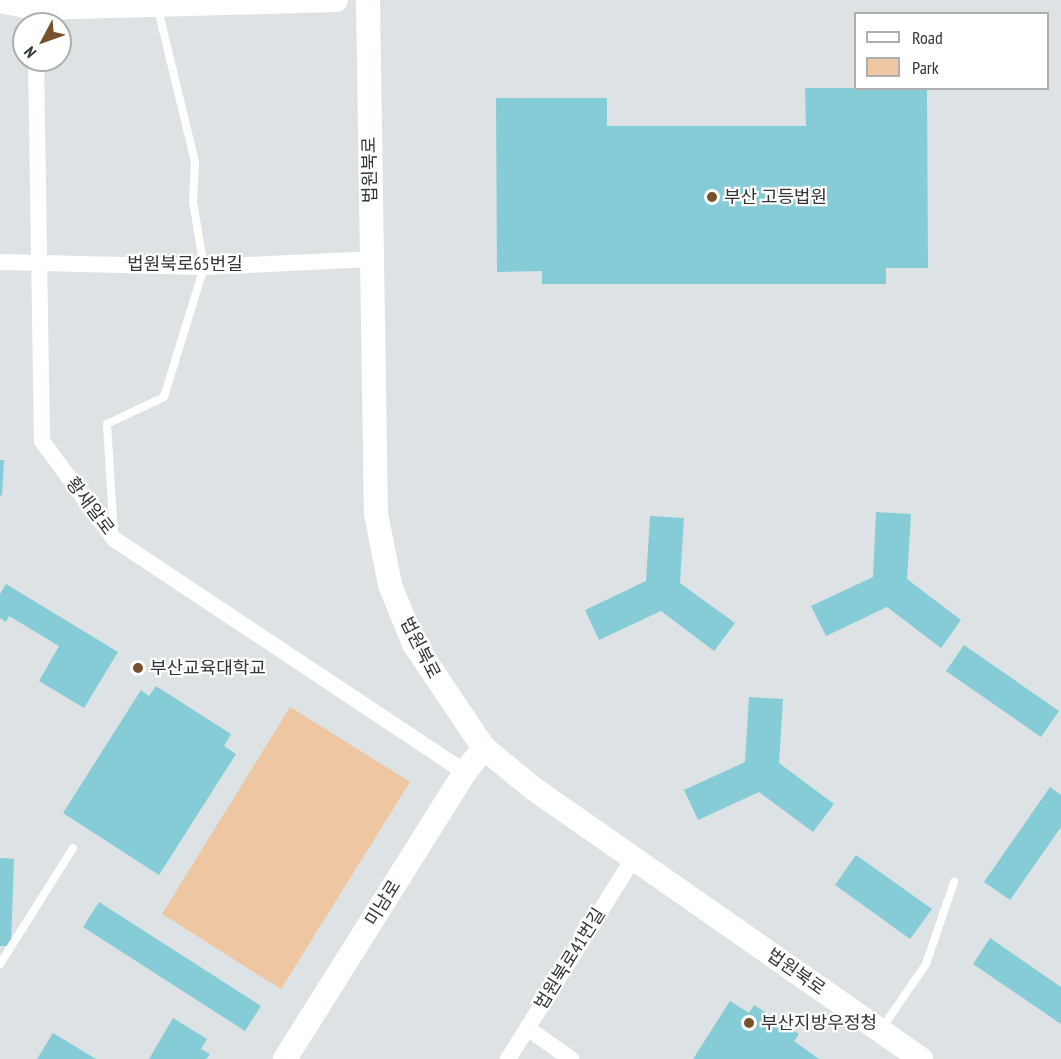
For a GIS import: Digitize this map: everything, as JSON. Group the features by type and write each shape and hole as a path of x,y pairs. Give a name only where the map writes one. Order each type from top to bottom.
{"main road":[{"path":"72,12 157,4 336,0"},
{"name":"법원북로","path":"368,0 376,514 390,585 414,644 484,748 534,789 921,1059"},
{"path":"0,1 26,12"},
{"name":"미남로","path":"285,1059 465,772 484,748"}],"street":[{"name":"황새알로","path":"36,72 42,441 114,539 465,772"},
{"name":"법원북로65번길","path":"0,262 41,261 204,267 371,259"},
{"name":"법원북로41번길","path":"508,1059 633,859"},
{"path":"527,1028 571,1059"}],"lane":[{"path":"114,539 107,424 164,397 204,267 193,202 195,162 157,4"},
{"path":"0,964 73,848"},
{"path":"880,1031 926,964 954,882"}],"green space":[{"path":"290,707 410,782 281,989 162,914"}],"building":[{"name":"부산 고등법원","path":"805,88 927,90 928,268 886,268 886,284 542,284 542,271 497,272 496,98 607,98 607,126 806,126"},
{"path":"0,460 4,460 2,496 0,495"},
{"path":"876,512 911,514 907,579 961,620 941,648 887,607 826,636 811,606 873,577"},
{"path":"650,516 684,518 680,583 735,623 714,651 661,611 599,640 585,610 646,581"},
{"path":"6,584 118,652 84,708 39,681 59,646 9,616 6,622 0,618 0,594"},
{"path":"964,645 1059,711 1041,737 946,671"},
{"path":"156,686 231,734 224,746 236,754 159,875 63,813 141,690 149,696"},
{"path":"749,697 783,699 779,763 834,804 813,832 759,792 698,820 684,790 745,762"},
{"path":"1050,787 1061,795 1061,827 1010,900 984,882"},
{"path":"856,855 932,909 910,939 835,885"},
{"path":"0,858 14,859 11,946 0,946"},
{"path":"99,902 261,1006 245,1031 83,927"},
{"path":"990,938 1061,987 1061,1024 973,964"},
{"name":"부산지방우정청","path":"730,1001 749,1013 754,1005 799,1034 794,1041 819,1059 693,1059"},
{"path":"173,1018 207,1039 201,1049 210,1054 206,1059 149,1059"},
{"path":"53,1033 96,1059 37,1059"}],"place":[{"name":"부산 고등법원","path":"712,197"},
{"name":"부산교육대학교","path":"138,668"},
{"name":"부산지방우정청","path":"749,1023"}]}
